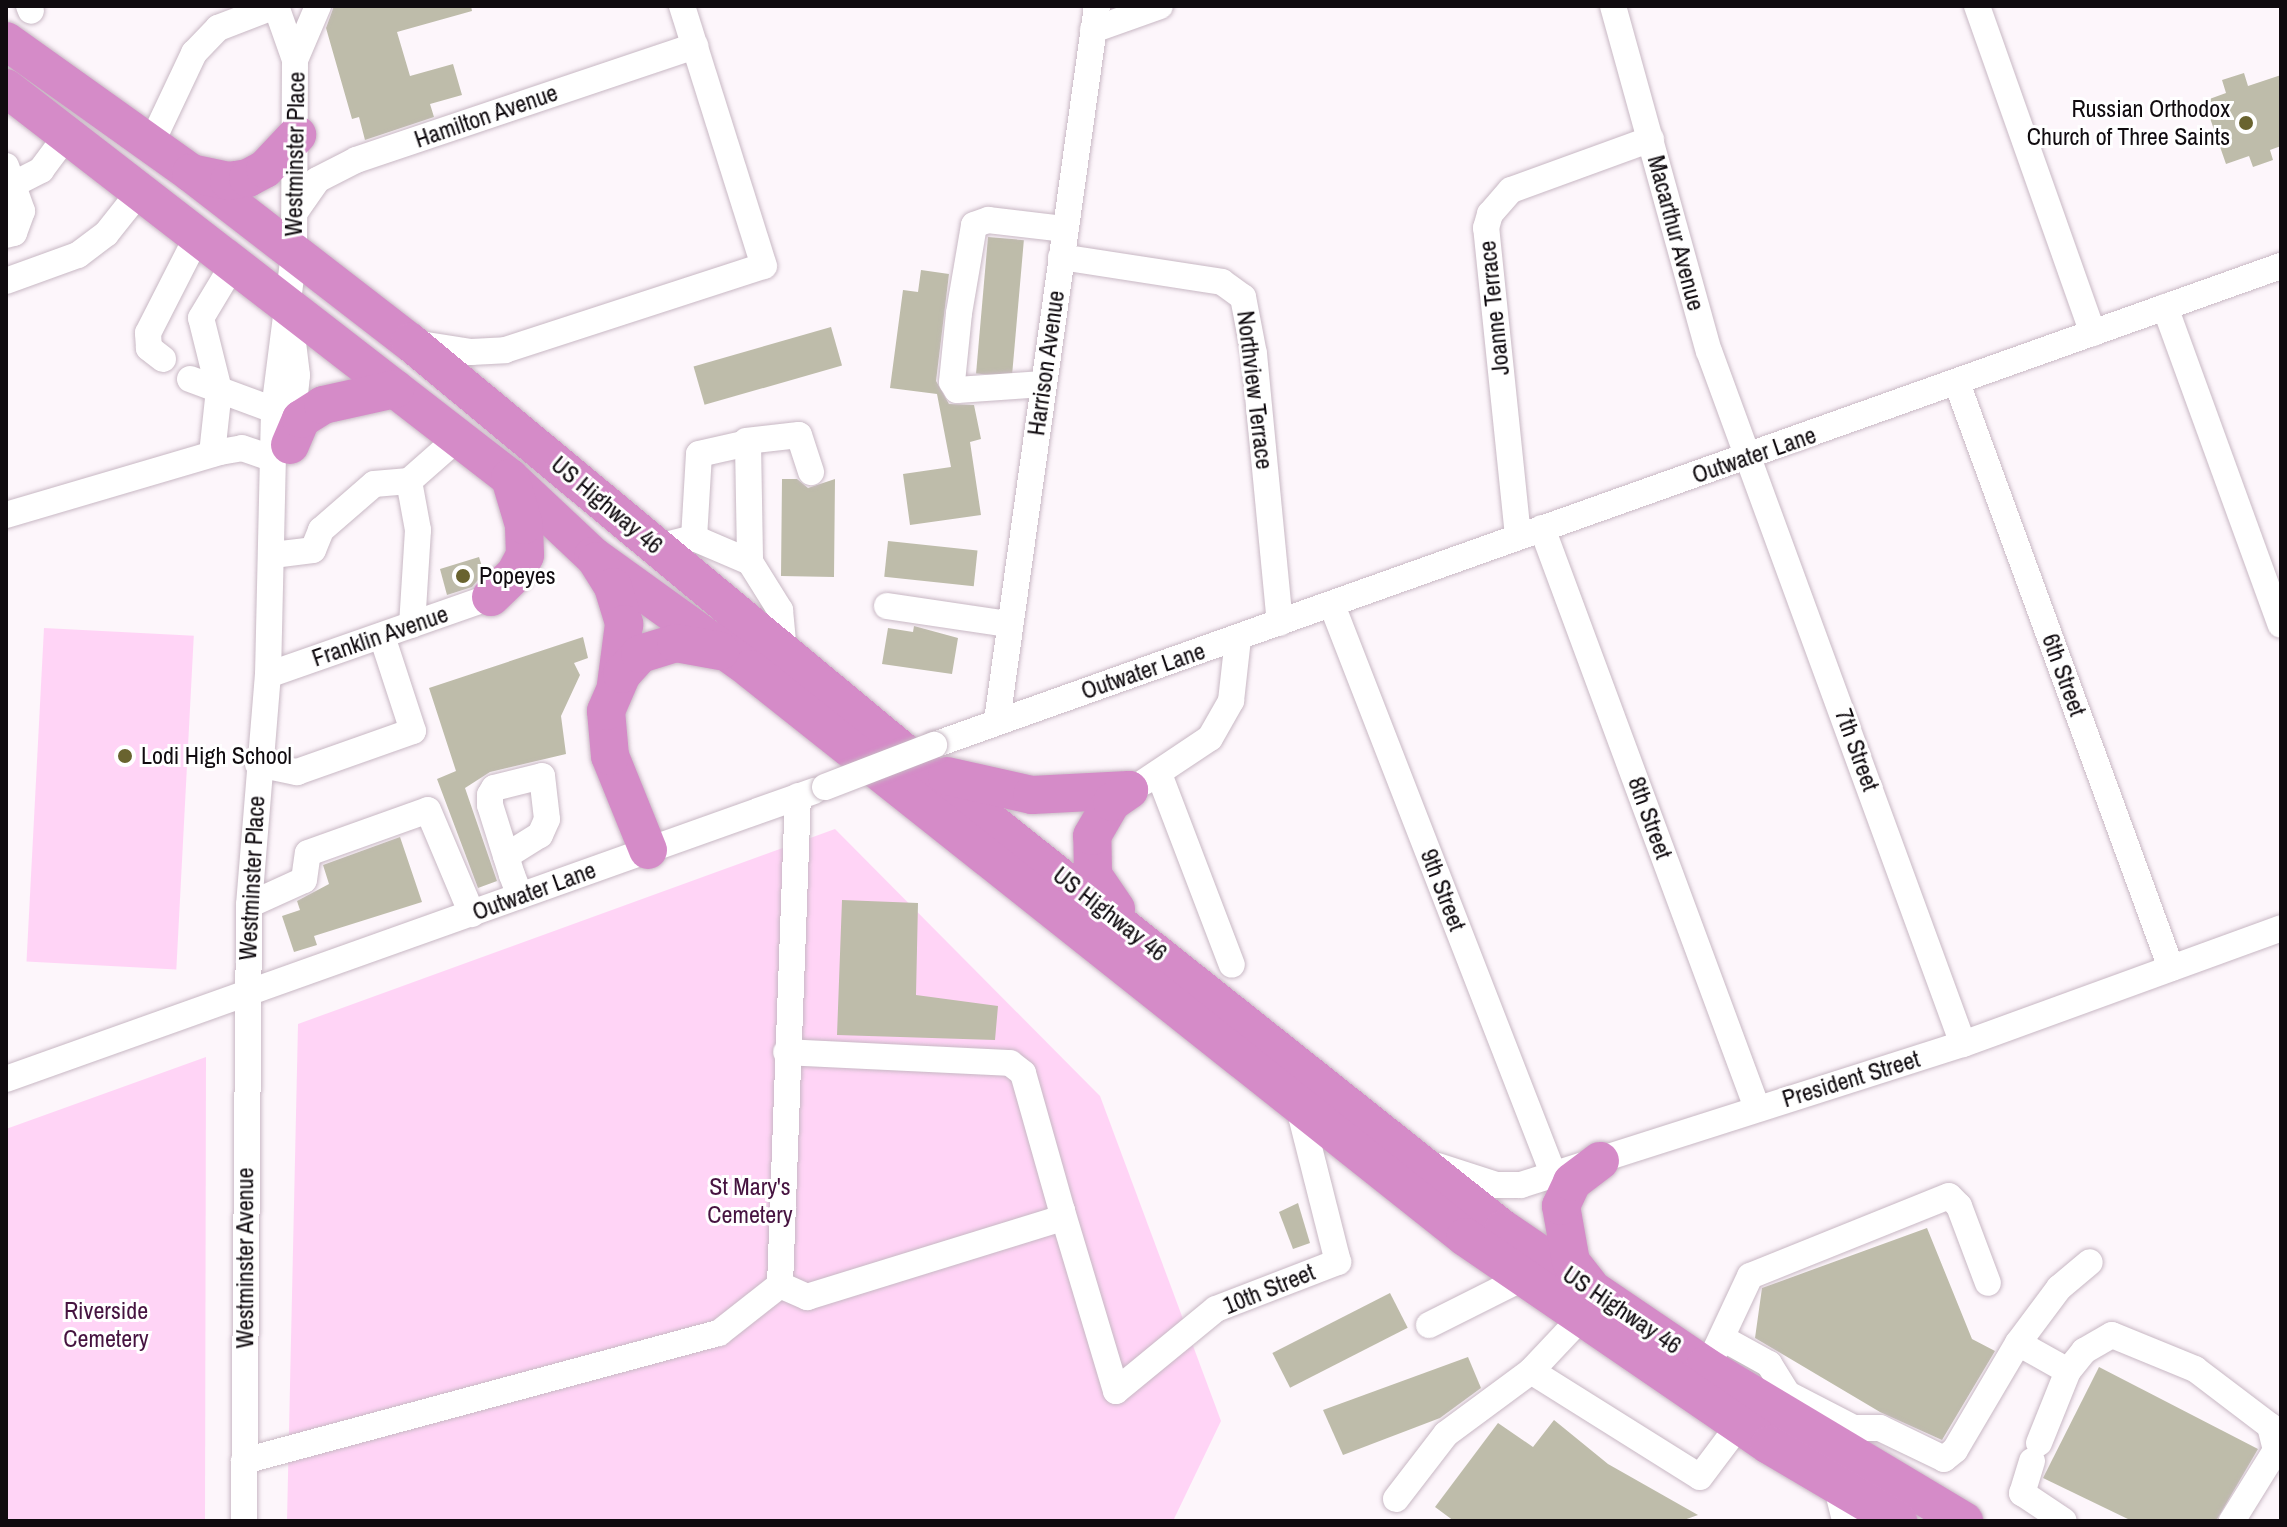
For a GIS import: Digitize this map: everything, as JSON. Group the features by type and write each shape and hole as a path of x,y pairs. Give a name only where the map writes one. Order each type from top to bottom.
{"highway":[{"path":"6,41 191,173 229,181 248,178 277,159 297,135"},
{"name":"US Highway 46","path":"7,95 141,190 510,478 593,556 750,669 1299,1108 1523,1278 1590,1307 1714,1352 1832,1430 1892,1480 1964,1521"},
{"name":"US Highway 46","path":"191,173 410,342 784,652 929,756 1144,941 1416,1156 1590,1307 1739,1425 1898,1521"},
{"path":"280,451 301,419 323,405 395,389"},
{"path":"491,597 515,574 525,555 524,525 510,478"},
{"path":"593,556 613,587 624,624 615,687 606,711 604,736 648,850"},
{"path":"615,687 640,654 676,643 708,645 750,669"},
{"path":"929,756 988,789 1032,795 1144,782"},
{"path":"1144,782 1099,819 1090,855 1102,894 1144,941"},
{"path":"1590,1307 1571,1262 1561,1206 1572,1182 1600,1161"}],"street":[{"path":"151,144 194,53 218,28 276,6 295,60"},
{"name":"Westminster Place","path":"280,451 274,410 294,253 295,60 318,6"},
{"path":"410,342 471,352 505,350 764,266 682,6"},
{"path":"1095,18 1160,6"},
{"name":"Macarthur Avenue","path":"1613,6 1709,351 1751,456"},
{"path":"1977,6 2093,333"},
{"name":"Harrison Avenue","path":"997,721 1008,624 1095,18"},
{"name":"Hamilton Avenue","path":"295,212 317,180 356,160 695,46"},
{"path":"67,135 41,170 9,175 22,211 8,235 11,279 78,255 106,234 141,190"},
{"name":"Joanne Terrace","path":"1530,532 1486,228 1490,214 1511,190 1651,139"},
{"path":"1043,384 957,390 952,382 959,313 974,225 988,220 1065,229"},
{"path":"163,359 149,348 148,333 198,235"},
{"name":"Northview Terrace","path":"1061,257 1222,282 1243,297 1254,354 1280,623"},
{"path":"212,454 219,390 201,318 234,263"},
{"name":"Outwater Lane","path":"6,1079 798,796 929,756 997,721 1238,639 1530,532 2281,266"},
{"name":"Westminster Place","path":"246,994 249,905 258,764 268,675 280,451 297,375 289,306"},
{"path":"2165,307 2281,625"},
{"path":"190,379 274,410"},
{"name":"6th Street","path":"1957,383 2171,968"},
{"path":"694,538 699,454 746,441 799,435 811,472"},
{"path":"273,555 313,550 321,530 374,484 409,481 458,438"},
{"path":"746,441 751,453 750,562 780,610 784,652"},
{"path":"6,515 212,454 242,448 280,451"},
{"name":"7th Street","path":"1751,456 1963,1044"},
{"path":"409,481 418,530 412,625"},
{"name":"8th Street","path":"1530,532 1757,1108"},
{"path":"657,547 694,538 750,562"},
{"name":"Franklin Avenue","path":"268,675 491,597"},
{"name":"9th Street","path":"1332,605 1554,1176"},
{"path":"887,606 1008,624"},
{"path":"258,764 297,772 413,731 382,636"},
{"path":"1232,965 1144,782 1210,738 1231,701 1238,639"},
{"path":"780,1285 786,1052 798,796"},
{"path":"249,905 304,880 308,853 428,810 472,914"},
{"path":"506,856 520,896"},
{"name":"President Street","path":"1416,1156 1496,1185 1521,1185 1963,1044 2281,928"},
{"name":"Westminster Avenue","path":"244,1521 246,994"},
{"path":"780,1285 807,1297 1056,1220 1062,1211 1023,1073 1010,1063 786,1052"},
{"name":"10th Street","path":"1062,1211 1116,1391 1216,1309 1338,1262 1299,1108"},
{"path":"1714,1352 1750,1276 1949,1196 1959,1206 1988,1283"},
{"path":"1832,1430 1880,1428 1944,1459 1955,1450 2018,1343 2059,1288 2090,1262"},
{"path":"1429,1325 1523,1278"},
{"path":"244,1461 719,1333 780,1285"},
{"path":"1396,1499 1446,1434 1531,1371 1590,1307"},
{"path":"2064,1521 2022,1493 2068,1371 2084,1351 2112,1335 2195,1369 2270,1426 2276,1450 2232,1521"},
{"path":"2018,1343 2068,1371"},
{"path":"1531,1371 1700,1477 1739,1425"},
{"path":"1892,1480 1913,1444"},
{"path":"1836,1484 1845,1521"}],"green space":[{"path":"44,628 194,636 176,969 27,962"},
{"name":"St Mary's Cemetery","path":"835,829 1100,1096 1221,1421 1173,1521 287,1521 298,1024"},
{"name":"Riverside Cemetery","path":"206,1057 205,1521 6,1521 6,1129"}],"building":[{"path":"334,6 471,6 472,11 397,32 410,76 453,64 462,95 430,104 434,117 365,140 359,117 352,119 326,28"},
{"name":"Russian Orthodox Church of Three Saints","path":"2244,73 2248,86 2281,75 2281,146 2270,150 2273,160 2253,167 2249,156 2226,164 2204,101 2226,93 2222,80"},
{"path":"988,237 1024,240 1012,377 976,373"},
{"path":"921,270 949,274 936,381 949,404 974,405 981,439 970,442 981,515 910,525 903,474 951,467 937,394 890,388 903,290 918,292"},
{"path":"831,327 842,365 705,405 694,366"},
{"path":"782,479 797,479 808,488 835,479 834,577 781,576"},
{"path":"888,541 978,550 974,586 884,577"},
{"name":"Popeyes","path":"479,557 484,573 472,587 447,595 440,569"},
{"path":"914,626 958,638 952,674 882,664 888,628 913,632"},
{"path":"583,637 588,658 574,663 580,675 561,716 566,754 490,772 465,788 497,881 478,888 437,779 456,771 429,688"},
{"path":"400,837 422,902 314,936 317,945 294,952 282,916 300,910 297,901 329,884 323,865"},
{"path":"842,900 918,903 916,995 998,1006 995,1040 837,1035"},
{"path":"1298,1203 1310,1243 1293,1249 1279,1212"},
{"path":"1927,1228 1972,1339 1995,1351 1942,1440 1880,1412 1755,1338 1762,1288"},
{"path":"1390,1293 1408,1328 1290,1388 1272,1353"},
{"path":"1468,1357 1481,1388 1440,1418 1343,1455 1323,1410"},
{"path":"2099,1367 2258,1449 2216,1521 2132,1521 2043,1478"},
{"path":"1554,1420 1608,1464 1698,1515 1681,1521 1454,1521 1435,1507 1498,1423 1533,1447"}],"place":[{"name":"Russian Orthodox Church of Three Saints","path":"2246,123"},
{"name":"Popeyes","path":"463,576"},
{"name":"Lodi High School","path":"125,756"}]}
